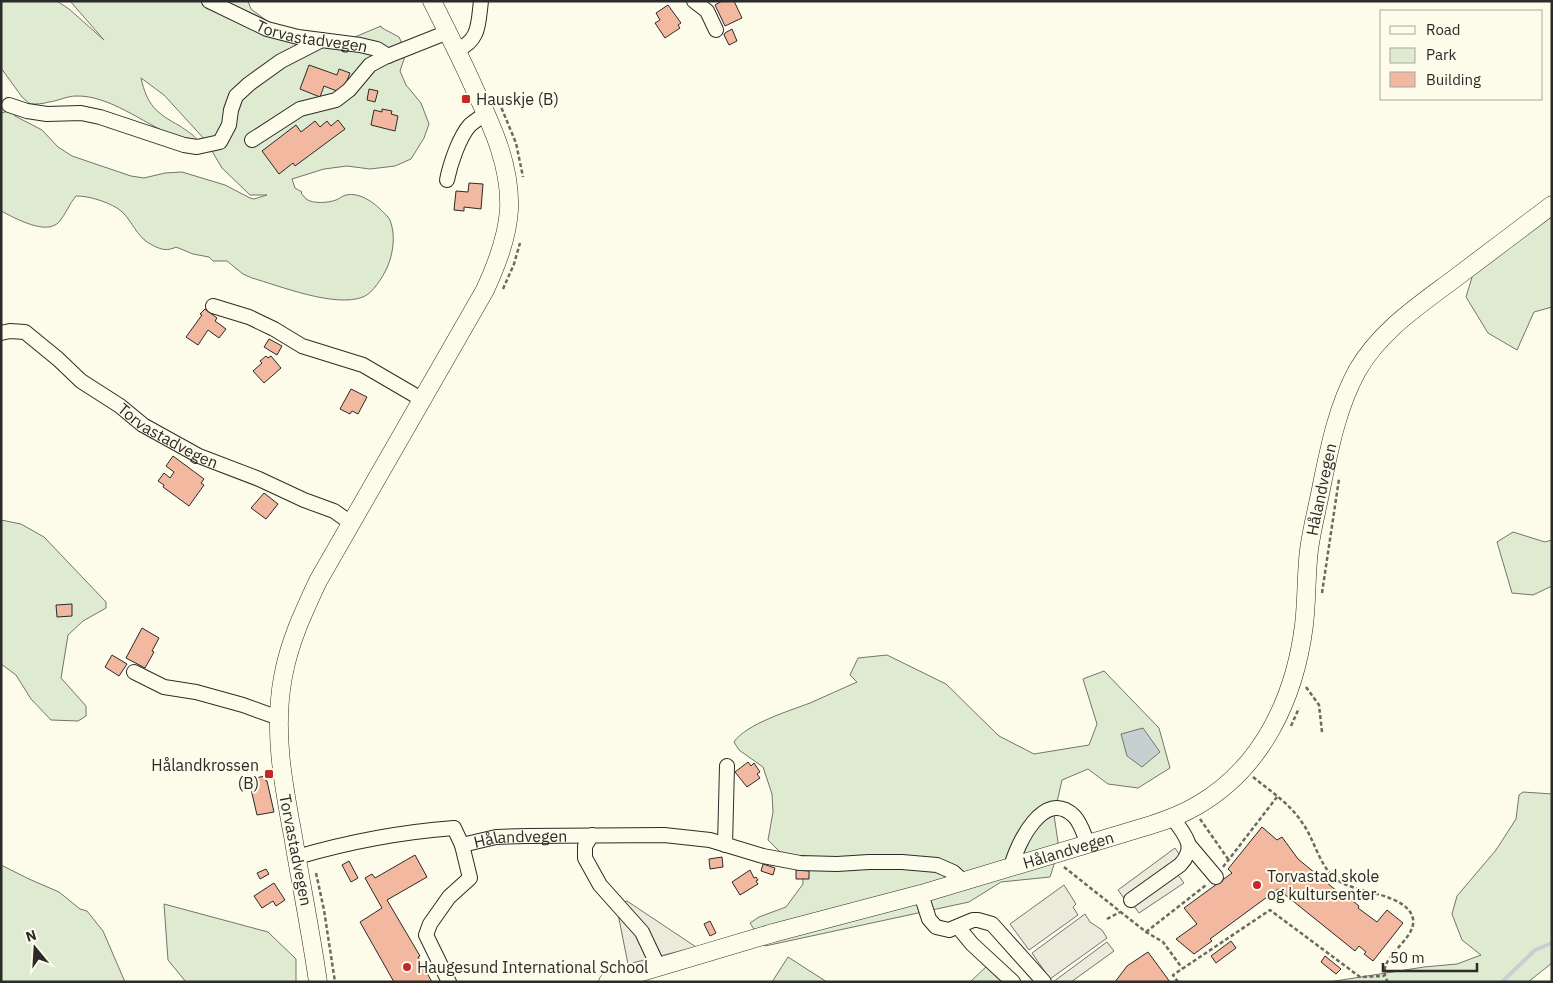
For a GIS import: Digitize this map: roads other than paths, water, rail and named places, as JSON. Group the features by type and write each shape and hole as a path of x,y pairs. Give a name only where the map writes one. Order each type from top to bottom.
{"main road":[{"name":"Torvastadvegen","path":"318,982 309,923 304,855 282,779 279,749 279,718 283,678 295,633 318,582 486,290 496,268 505,239 509,209 507,177 492,108 457,50 432,1"},
{"name":"Hålandvegen","path":"608,982 773,932 921,894 1088,844 1176,822 1213,796 1242,770 1266,740 1286,701 1302,634 1312,534 1329,451 1341,406 1358,369 1381,338 1405,316 1552,205"}],"street":[{"name":"Torvastadvegen","path":"209,1 268,29 298,37 377,49 388,56"},
{"path":"457,50 473,40 476,33 481,1"},
{"path":"694,1 707,11 716,30"},
{"name":"Torvastadvegen","path":"252,140 300,109 336,100 348,90 370,65 448,32"},
{"path":"9,105 26,111 47,114 81,113 100,117 184,145 197,147 220,142 229,125 231,110 236,96 249,84 281,61 322,40"},
{"path":"447,180 464,132 492,108"},
{"path":"213,306 249,317 302,346 362,365 423,400"},
{"name":"Torvastadvegen","path":"1,333 10,331 25,332 81,380 120,406 143,425 199,456 334,511 351,523"},
{"path":"134,672 164,687 196,692 243,705 279,718"},
{"path":"725,845 726,766"},
{"path":"1011,867 1015,852 1036,819 1043,812 1051,809 1064,809 1075,816 1088,844"},
{"path":"1176,822 1189,845 1216,877"},
{"name":"Hålandvegen","path":"304,855 369,839 454,828 462,845 496,838 664,834 701,839 763,856 800,863 837,864 869,862 937,865 953,872 963,881"},
{"path":"592,835 585,846 585,858 600,885 642,932 658,966"},
{"path":"449,982 426,935 430,924 449,897 470,878 462,845"},
{"path":"1131,900 1180,865 1186,859 1189,845"},
{"path":"921,894 933,924 948,930 973,920 983,920 992,924 1044,982"},
{"path":"958,927 972,944 1013,982"}],"waterway":[{"path":"1502,982 1535,950 1552,943"}],"place":[{"name":"Hauskje (B)","path":"466,99"},
{"name":"Hålandkrossen (B)","path":"269,774"},
{"name":"Torvastad skole og kultursenter","path":"1257,885"},
{"name":"Haugesund International School","path":"407,967"}]}
